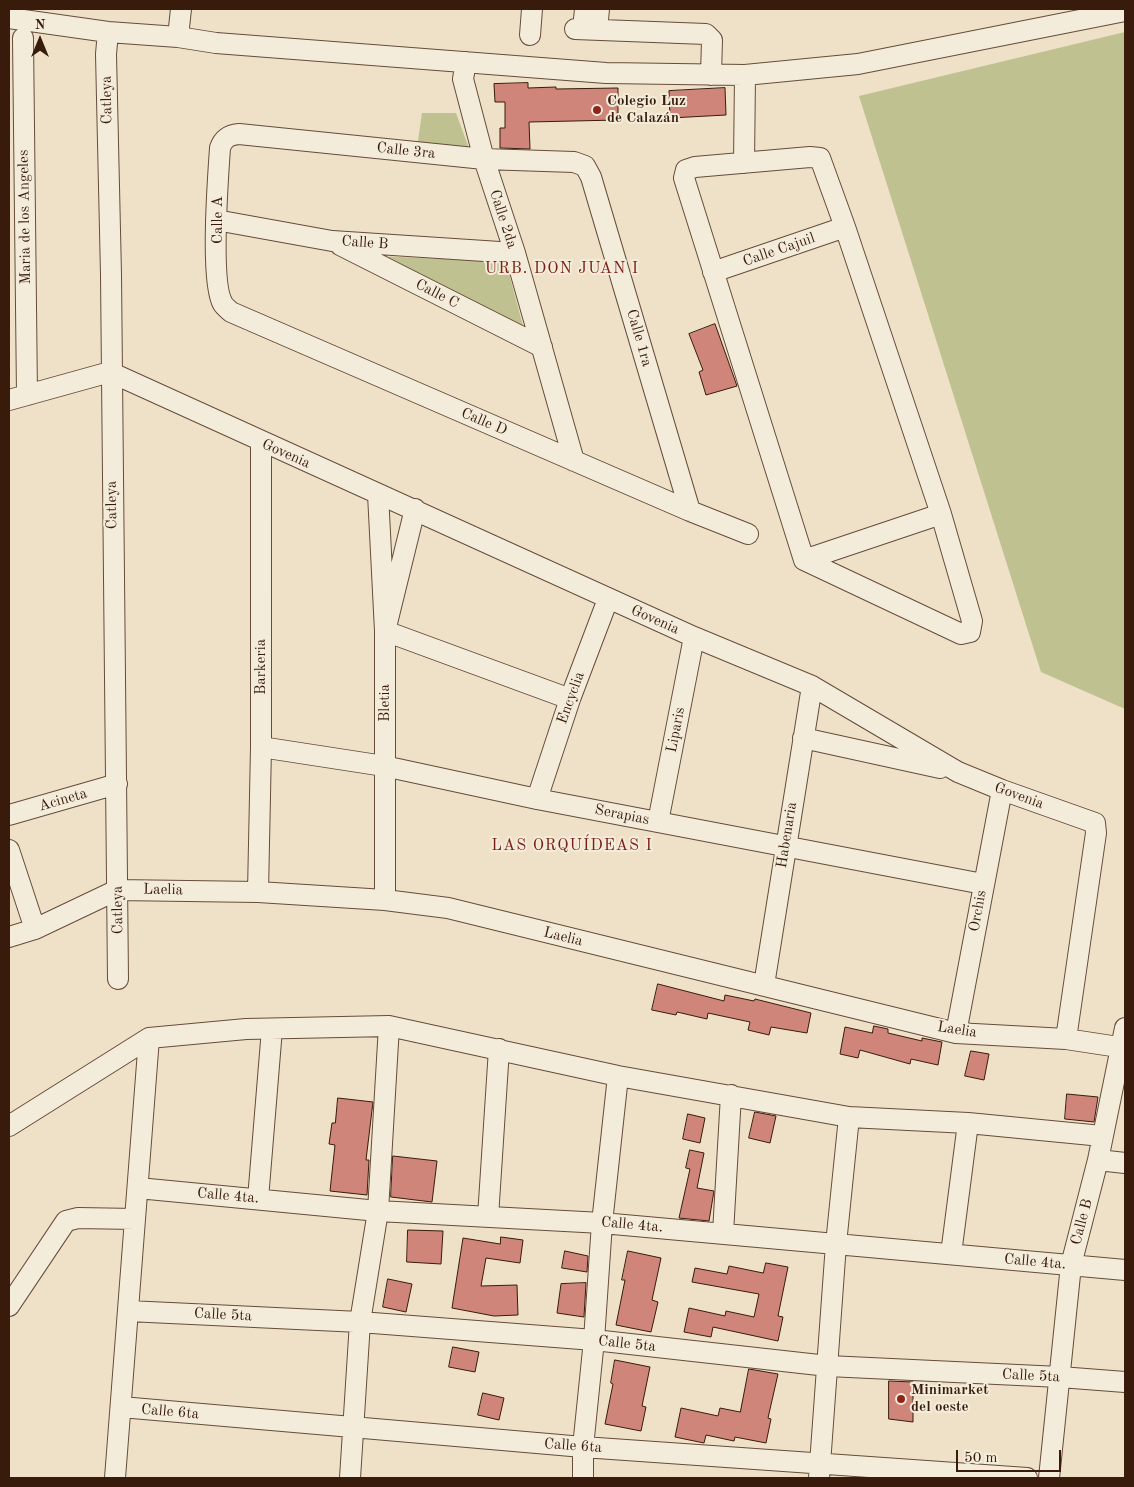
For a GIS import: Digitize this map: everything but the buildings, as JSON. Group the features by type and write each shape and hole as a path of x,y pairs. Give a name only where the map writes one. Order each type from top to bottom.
{"street":[{"path":"178,37 181,9"},
{"path":"530,35 532,9"},
{"path":"585,9 585,29"},
{"path":"585,29 599,9"},
{"path":"9,18 108,32 178,37 216,43 606,73 745,75 858,64 1125,11"},
{"path":"585,29 706,34 712,40 711,75"},
{"name":"Catleya","path":"108,32 106,54 111,275 110,372 118,979"},
{"name":"Maria de los Angeles","path":"18,397 23,38"},
{"name":"Calle 2da","path":"466,62 463,79 484,158 515,253 574,461"},
{"path":"744,163 745,75"},
{"name":"Calle 3ra","path":"226,137 239,134 484,158 574,162 585,166"},
{"name":"Calle A","path":"223,304 218,287 216,220 220,148 226,137"},
{"path":"810,157 820,158 941,514 972,621 970,632 960,634 804,560 684,178 686,170 695,167 744,163 810,157"},
{"name":"Calle 1ra","path":"585,166 591,177 690,511"},
{"name":"Calle B","path":"216,220 332,241 515,253"},
{"name":"Calle Cajuil","path":"713,272 845,227"},
{"name":"Calle C","path":"332,241 542,347"},
{"name":"Calle D","path":"223,304 243,319 690,511 748,534"},
{"path":"18,397 110,372"},
{"name":"Govenia","path":"110,372 261,443 415,510 608,599 812,686 958,772 1002,790 1095,823 1096,833 1066,1039"},
{"name":"Barkeria","path":"258,892 261,747 261,443"},
{"path":"378,494 385,631 570,699"},
{"name":"Bletia","path":"385,900 385,631 415,510"},
{"path":"804,560 941,514"},
{"name":"Encyclia","path":"537,799 570,699 608,599"},
{"name":"Liparis","path":"658,822 694,637"},
{"name":"Habenaria","path":"764,985 812,686"},
{"path":"803,738 958,772"},
{"name":"Serapias","path":"261,747 384,766 537,799 983,884"},
{"name":"Acineta","path":"9,815 116,784"},
{"name":"Orchis","path":"956,1033 1002,790"},
{"path":"9,850 35,929"},
{"name":"Laelia","path":"9,937 35,929 117,890 258,892 385,900 448,908 956,1033 1123,1041"},
{"path":"350,1478 360,1322 378,1211 389,1026"},
{"path":"9,1126 149,1038 272,1028 389,1026 618,1076 849,1117 968,1124 1102,1136"},
{"path":"258,1199 272,1028"},
{"path":"115,1478 149,1038"},
{"name":"Calle B","path":"1049,1478 1071,1265 1098,1160 1123,1041"},
{"path":"488,1216 499,1049"},
{"path":"583,1478 583,1447 594,1340 602,1223 618,1076"},
{"path":"723,1233 731,1095"},
{"path":"820,1471 836,1244 849,1117"},
{"path":"951,1254 968,1124"},
{"path":"1098,1160 1125,1162"},
{"name":"Calle 4ta.","path":"138,1188 378,1211 602,1223 723,1233 1125,1270"},
{"path":"9,1306 66,1221 78,1218 135,1219"},
{"name":"Calle 5ta","path":"128,1310 360,1322 594,1340 828,1366 1125,1382"},
{"name":"Calle 6ta","path":"121,1407 583,1447 820,1471 1026,1478"}],"green space":[{"path":"1125,32 1125,709 1041,672 859,96"},
{"path":"422,113 456,113 470,151 417,147"},
{"path":"357,255 506,262 524,330"}],"place":[{"name":"Colegio Luz de Calazán","path":"597,110"},
{"name":"Minimarket del oeste","path":"901,1399"}],"district":[{"name":"URB. DON JUAN I","path":"562,269"},
{"name":"LAS ORQUÍDEAS I","path":"572,846"}]}
